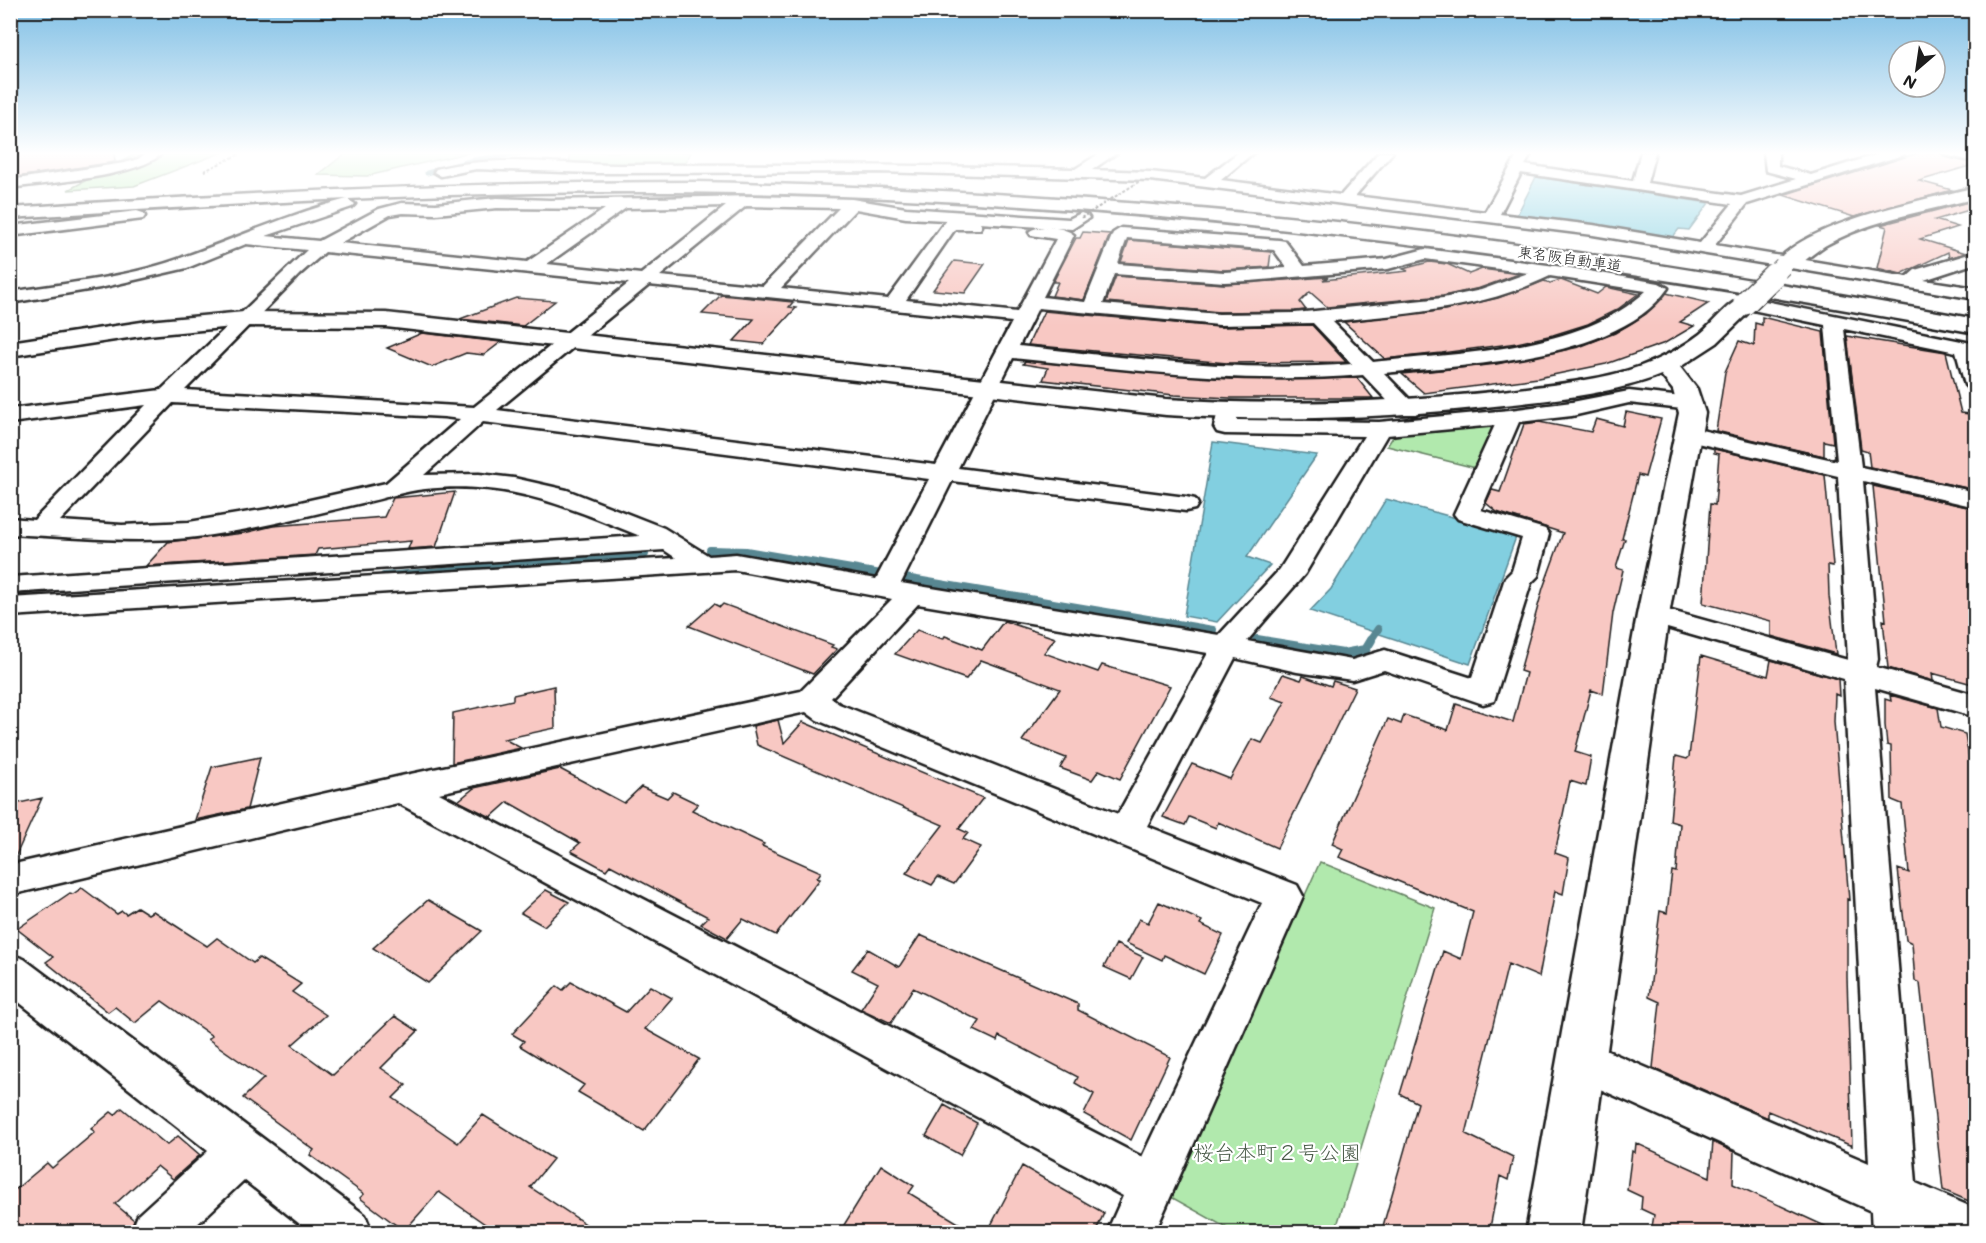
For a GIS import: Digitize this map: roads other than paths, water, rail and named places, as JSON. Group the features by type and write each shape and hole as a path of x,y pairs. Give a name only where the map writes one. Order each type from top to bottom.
{"main road":[{"name":"東名阪自動車道","path":"10,213 57,210"},
{"name":"東名阪自動車道","path":"1154,210 1211,214 1475,244 1699,277 1976,326"},
{"name":"東名阪自動車道","path":"1272,210 1482,234 1695,265 1976,313"},
{"path":"10,350 148,328 244,319 386,320 1227,412 1348,412 1408,409 1603,384 1666,365 1716,334 1745,303 1808,244 1839,231 1920,210"},
{"path":"1554,1233 1584,1061 1653,615 1688,434 1691,404 1685,389 1666,365"}],"street":[{"path":"10,298 155,271 195,260 246,239 330,210"},
{"path":"41,527 244,319 321,247 385,212 393,210"},
{"path":"530,268 613,210"},
{"path":"395,488 480,412 731,210"},
{"path":"767,292 846,210"},
{"path":"888,210 1003,221 1072,224 1081,218"},
{"path":"1437,210 1704,249 1976,294"},
{"path":"1490,217 1494,210"},
{"path":"1704,249 1735,210"},
{"path":"10,231 136,216"},
{"path":"10,880 400,789 811,700 895,583 944,472 1066,235 951,224 893,305"},
{"path":"1092,308 1121,233 1279,245 1299,272"},
{"path":"246,239 893,305 1028,310 1092,308 1219,319 1318,317 1424,306 1495,292 1548,270"},
{"path":"1008,351 1230,372 1370,369 1529,349 1588,335 1631,315 1659,288 1548,270 1425,254 1388,264 1224,277 1107,267"},
{"path":"1914,283 1915,278 1921,274 1973,259"},
{"path":"1745,303 1970,349 1976,385"},
{"path":"1318,317 1408,409"},
{"path":"1834,321 1850,471 1863,658 1859,673 1895,1215"},
{"path":"10,416 167,396 480,412 1186,504"},
{"path":"1227,412 1226,427 1379,429 1510,417 1572,409 1629,397 1691,404"},
{"path":"10,607 701,562 736,562 895,583 1352,670 1385,660 1483,693 1519,578 1524,576 1536,534 1467,514 1510,417"},
{"path":"1125,833 1226,646 1292,574 1379,429"},
{"path":"1688,434 1976,500"},
{"path":"10,526 122,533 189,530 274,516 395,488 453,480 514,484 567,497 633,523 701,562"},
{"path":"10,585 668,542"},
{"path":"1653,615 1976,706"},
{"path":"811,700 828,712 1284,896 1131,1233"},
{"path":"400,789 1152,1187"},
{"path":"10,971 348,1233"},
{"path":"1584,1061 1895,1215 1973,1233"},
{"path":"155,1233 243,1150"}],"water":[{"path":"1519,210 1704,210 1689,230 1679,229 1672,238 1517,215"},
{"path":"1213,442 1317,455 1247,557 1270,565 1217,622 1184,616"},
{"path":"1386,499 1511,533 1516,537 1470,664 1310,611 1331,589"}],"waterway":[{"path":"710,550 746,551 1213,630"},
{"path":"384,576 645,554"},
{"path":"1370,641 1378,629"},
{"path":"1265,641 1257,640 1343,654 1365,650 1371,640"}],"park label":[{"name":"桜台本町２号公園","path":"1277,1151"}]}
